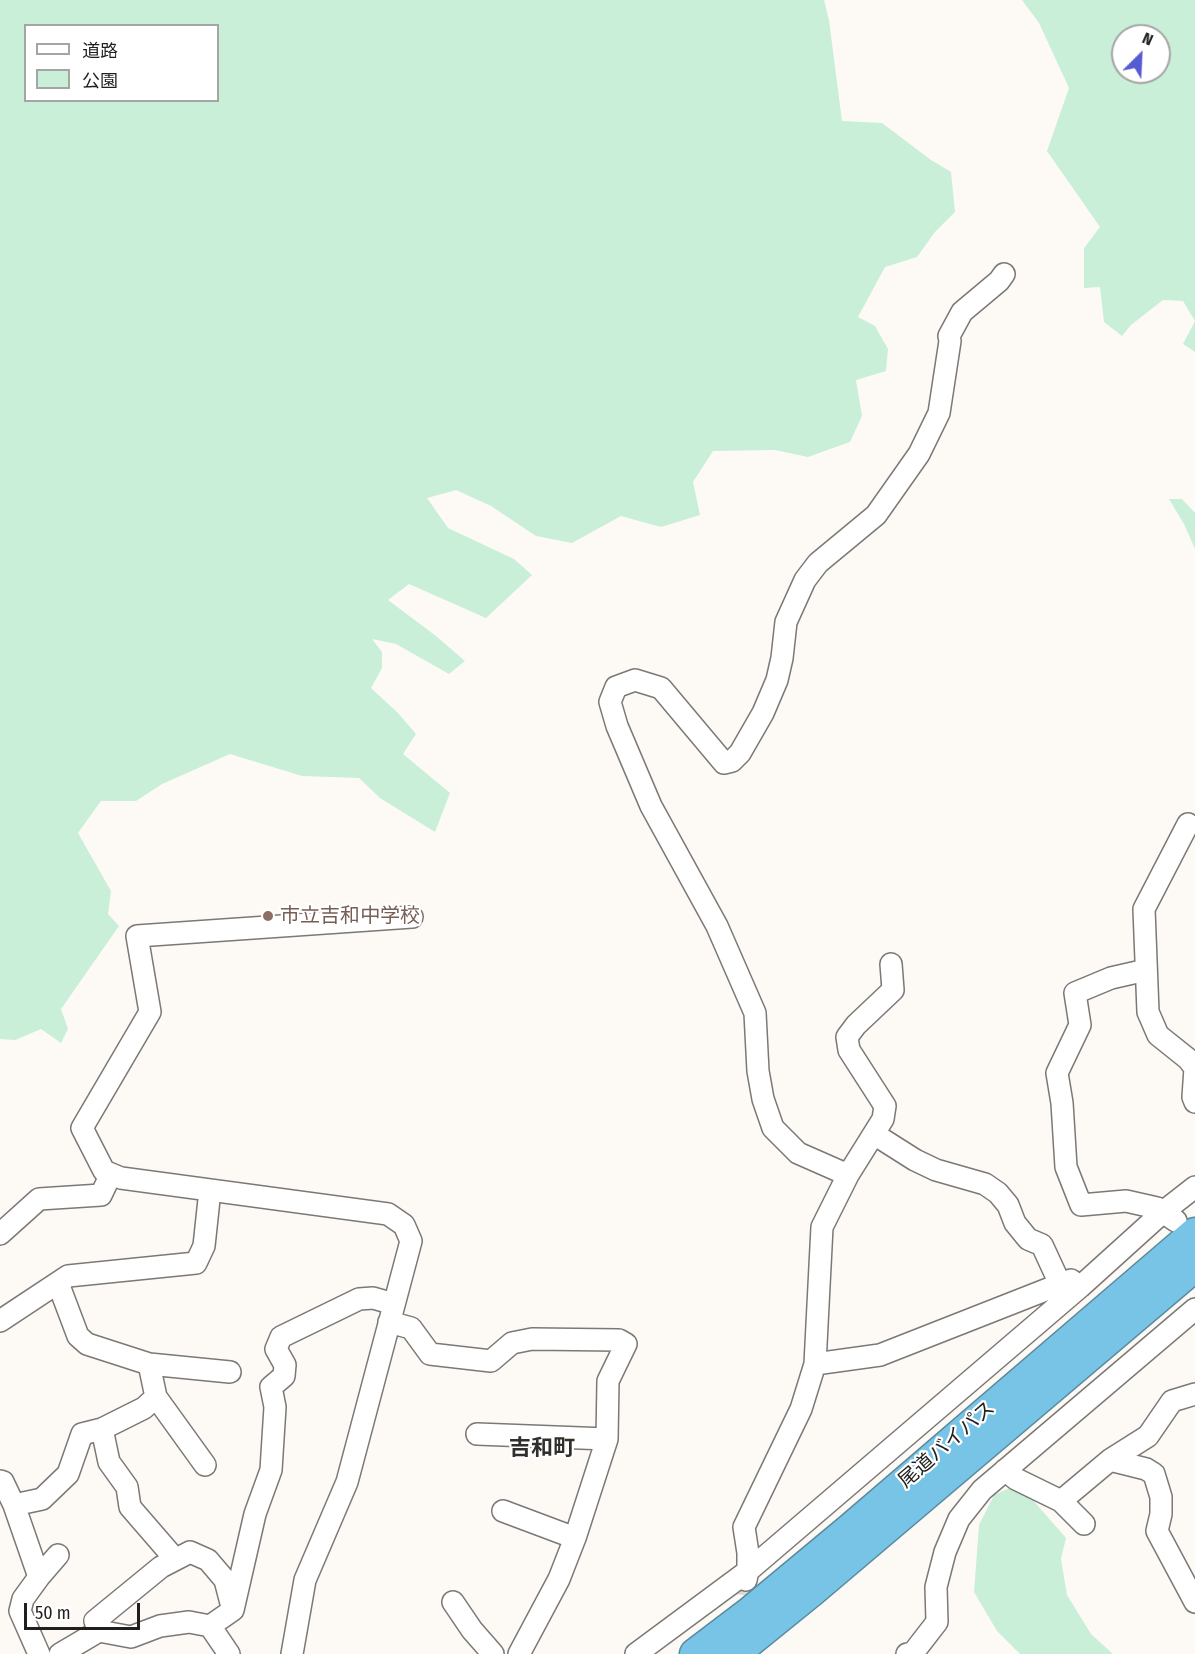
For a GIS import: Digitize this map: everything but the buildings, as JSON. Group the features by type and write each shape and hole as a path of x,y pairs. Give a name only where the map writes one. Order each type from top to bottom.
{"highway":[{"name":"尾道バイパス","path":"695,1654 749,1613 850,1529 1178,1222"},
{"name":"尾道バイパス","path":"734,1654 813,1590 1195,1266"}],"street":[{"path":"848,1175 798,1153 773,1128 758,1071 755,1013 717,926 651,806 617,726 610,702 616,687 635,680 661,688 724,763 732,761 740,753 763,713 777,680 786,622 805,580 818,563 876,515 919,454 939,412 949,336 962,312 999,281 1004,274"},
{"path":"1188,824 1144,909 1148,1011 1158,1035 1188,1059 1195,1068 1192,1097 1195,1102"},
{"path":"292,1654 305,1580 347,1482 411,1241 404,1225 388,1214 121,1178 104,1171 82,1128 150,1012 137,936 412,917"},
{"path":"747,1578 744,1527 801,1409 815,1364 822,1227 848,1175 883,1119 885,1106 849,1050 847,1037 856,1025 893,990 891,964"},
{"path":"1146,970 1111,978 1075,993 1080,1025 1057,1073 1062,1103 1066,1167 1081,1205 1126,1201 1157,1208 1178,1222"},
{"path":"874,1134 915,1160 936,1170 985,1184 998,1193 1008,1205 1015,1223 1028,1239 1042,1245 1070,1286"},
{"path":"0,1234 39,1199 101,1195 111,1174"},
{"path":"815,1364 880,1355 1070,1286 1178,1222 1195,1187"},
{"path":"0,1321 68,1276 196,1263 204,1246 210,1190"},
{"path":"58,1283 78,1336 87,1344 149,1364 231,1372"},
{"path":"636,1654 747,1578 1070,1286"},
{"path":"210,1626 233,1610 255,1514 271,1470 275,1407 271,1387 284,1376 285,1365 276,1349 281,1337 359,1299 373,1298 411,1328 430,1354 491,1361 512,1343 532,1339 619,1340 626,1344 608,1381 607,1439 575,1538 559,1579 519,1654"},
{"path":"907,1654 914,1653 937,1622 936,1587 945,1552 959,1519 982,1490 1195,1309"},
{"path":"149,1364 156,1397 205,1465"},
{"path":"1061,1501 1110,1460 1148,1436 1172,1401 1195,1394"},
{"path":"14,1505 42,1498 68,1474 82,1434 102,1429 144,1408 156,1397"},
{"path":"102,1429 110,1462 127,1487 130,1507 175,1559"},
{"path":"477,1434 607,1439"},
{"path":"1110,1460 1146,1469 1154,1474 1161,1497 1161,1514 1157,1530 1195,1602"},
{"path":"1005,1470 1017,1479 1061,1501 1083,1524"},
{"path":"0,1481 3,1482 14,1505 39,1577"},
{"path":"503,1511 575,1538"},
{"path":"99,1630 95,1621 161,1567 190,1552 208,1560 225,1580 233,1610"},
{"path":"39,1654 21,1611 23,1599 58,1555"},
{"path":"453,1602 472,1630 493,1654"},
{"path":"60,1654 99,1630 131,1637 160,1626 189,1622 210,1626 229,1654"}],"green space":[{"path":"0,0 824,0 829,20 842,121 882,123 951,172 955,212 935,232 917,257 885,267 858,317 875,326 888,349 886,371 856,380 862,416 850,442 808,457 775,450 713,451 693,482 700,515 661,527 621,516 572,543 536,536 491,506 456,490 427,498 448,528 514,559 532,575 486,618 409,584 388,600 465,661 449,674 396,644 372,639 382,652 382,668 371,688 398,713 416,734 403,754 450,793 435,832 380,798 359,778 302,776 230,754 162,784 136,801 101,801 78,833 111,891 108,914 119,926 61,1009 68,1029 61,1043 41,1029 15,1040 0,1039"},
{"path":"1022,0 1195,0 1195,321 1183,301 1163,300 1131,325 1122,336 1104,322 1100,287 1084,288 1084,248 1100,227 1047,151 1069,88 1039,23"},
{"path":"1195,321 1195,352 1183,344"},
{"path":"1169,499 1182,499 1195,513 1195,549 1184,524"},
{"path":"1019,1484 1066,1538 1061,1559 1067,1595 1091,1634 1113,1654 1020,1654 997,1631 974,1592 979,1525 994,1495"}],"tunnel":[{"path":"741,1626 745,1586"}],"place":[{"name":"市立吉和中学校","path":"268,916"}],"district":[{"name":"吉和町","path":"542,1449"}]}
